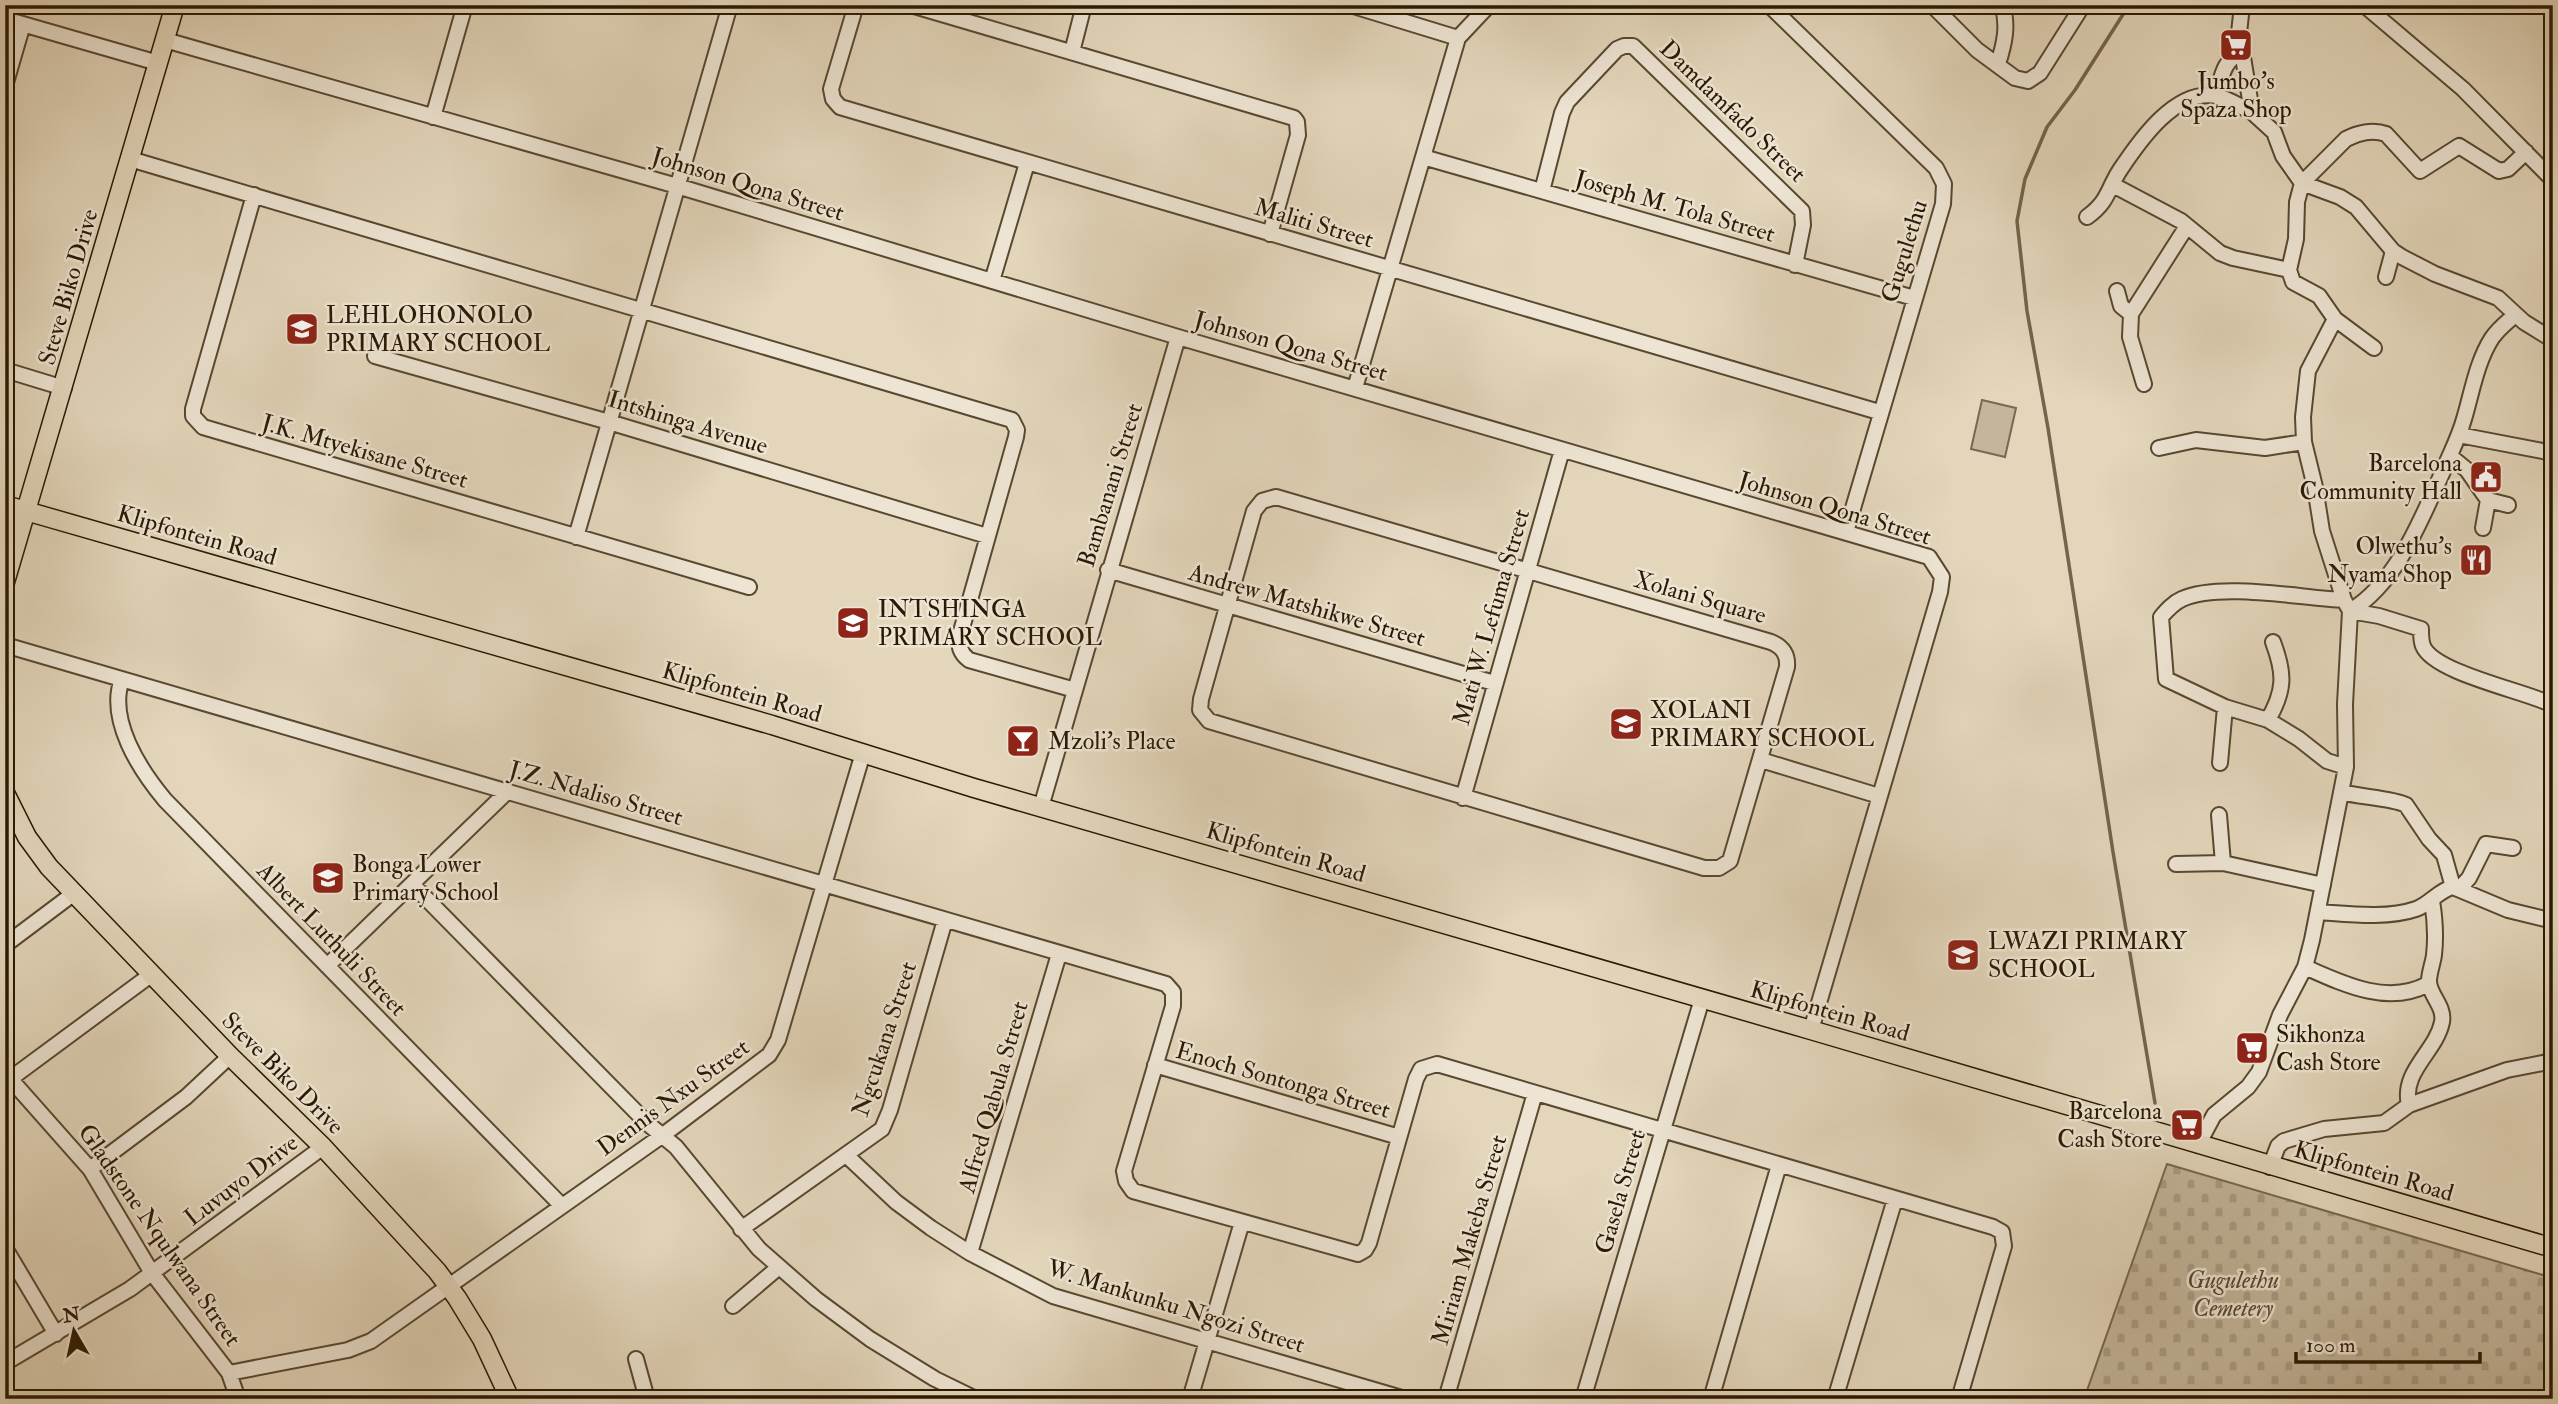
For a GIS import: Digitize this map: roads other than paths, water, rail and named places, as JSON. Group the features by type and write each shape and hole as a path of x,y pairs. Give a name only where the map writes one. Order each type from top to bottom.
{"main road":[{"name":"Steve Biko Drive","path":"5,582 130,159 152,61 165,40 175,5"},
{"name":"Klipfontein Road","path":"5,505 575,668 1041,807 2553,1248"},
{"name":"Steve Biko Drive","path":"5,793 10,818 73,894 230,1056 323,1147 399,1227 449,1285 482,1339 510,1399"}],"street":[{"path":"433,117 465,5"},
{"path":"576,537 730,5"},
{"name":"Maliti Street","path":"856,5 831,89 835,103 840,107 1879,412"},
{"path":"911,5 1294,118 1298,135 1270,234"},
{"path":"1072,52 1084,5"},
{"path":"1350,5 1458,38"},
{"path":"1354,388 1458,38 1489,5"},
{"name":"Gugulethu","path":"1769,5 1941,174 1944,184 1943,204 1879,412 1846,532"},
{"path":"1932,5 1977,51 2024,82 2034,79 2049,60 2083,5"},
{"path":"1998,64 2006,22 2002,5"},
{"path":"2242,5 2239,18 2241,53 2252,112"},
{"path":"2364,5 2463,89 2553,180"},
{"path":"5,19 152,61"},
{"path":"5,86 23,24"},
{"name":"Johnson Qona Street","path":"165,40 677,186 1178,337 1923,554 1935,564 1942,577 1940,592 1811,1030"},
{"name":"Damdamfado Street","path":"1542,191 1567,102 1618,49 1633,46 1802,211 1803,225 1794,264"},
{"path":"2216,96 2223,69 2231,57 2241,53"},
{"path":"2087,218 2105,202 2119,172 2158,121 2193,96 2216,96 2252,112 2274,132 2283,156 2302,183 2340,197 2356,207 2393,251 2435,274 2489,294 2553,340"},
{"path":"2374,348 2335,319 2319,296 2293,282 2289,270 2296,239 2302,183 2346,139 2372,132 2386,134 2420,171 2459,146 2499,171 2508,169 2526,152"},
{"name":"Joseph M. Tola Street","path":"1423,157 1914,298"},
{"path":"130,159 1012,420 1017,430 1016,437 960,635 959,647 962,654 970,660 1075,690"},
{"path":"992,281 1027,163"},
{"path":"2113,185 2167,212 2220,253 2289,270"},
{"name":"J.K. Mtyekisane Street","path":"254,195 193,409 197,422 203,427 749,587"},
{"path":"2144,384 2130,337 2131,314 2187,226"},
{"path":"2386,277 2393,251"},
{"path":"2117,291 2120,306 2131,314"},
{"path":"2347,605 2371,597 2420,524 2459,435 2469,396 2489,344 2498,330 2515,315"},
{"path":"2198,1145 2214,1115 2248,1087 2259,1072 2280,1015 2305,967 2346,767 2347,605 2322,531 2304,442 2303,417 2308,371 2335,319"},
{"name":"Bambanani Street","path":"1041,807 1108,569 1178,337"},
{"name":"Intshinga Avenue","path":"375,356 610,422 987,536"},
{"path":"5,370 64,388"},
{"path":"2459,435 2553,453"},
{"path":"2159,448 2196,440 2265,448 2304,442"},
{"name":"Mati W. Lefuma Street","path":"1463,798 1562,450"},
{"path":"2450,456 2468,470 2488,500 2508,505"},
{"name":"Xolani Square","path":"1272,497 1771,642 1785,653 1787,667 1732,858 1723,867 1714,869 1463,798 1209,720 1200,710 1200,699 1228,607 1254,511 1262,501 1272,497"},
{"path":"2483,528 2488,500"},
{"name":"Andrew Matshikwe Street","path":"1108,569 1228,607 1494,683"},
{"path":"2346,767 2327,761 2268,720 2225,707 2166,679 2161,617 2175,603 2201,593 2224,591 2347,605 2421,629 2423,646 2427,653 2442,664 2553,705"},
{"path":"2268,720 2283,681 2282,666 2273,642"},
{"name":"J.Z. Ndaliso Street","path":"5,645 1162,983 1171,989 1174,996 1155,1065"},
{"name":"Albert Luthuli Street","path":"122,679 118,688 124,732 144,774 165,800 561,1205"},
{"path":"2220,763 2225,707"},
{"name":"Dennis Nxu Street","path":"229,1373 360,1346 381,1335 663,1135 769,1055 775,1048 863,753"},
{"path":"1761,760 1878,796"},
{"path":"327,966 508,791"},
{"path":"2341,792 2406,805 2429,839 2444,855 2456,887 2508,910 2553,921"},
{"path":"2219,815 2223,863"},
{"path":"2318,912 2402,913 2432,901 2446,889 2456,887 2469,878 2486,844 2513,848"},
{"path":"2176,864 2223,863 2323,885"},
{"path":"412,884 647,1123 677,1147 741,1229 779,1267 816,1300 870,1339 935,1379 976,1399"},
{"path":"5,945 73,894"},
{"path":"2409,1105 2407,1095 2411,1078 2437,1036 2442,1021 2440,1007 2428,984 2435,945 2432,901"},
{"name":"Ngcukana Street","path":"741,1229 875,1136 885,1124 945,920"},
{"name":"Alfred Qabula Street","path":"970,1253 1059,954"},
{"path":"2305,967 2363,990 2399,994 2428,984"},
{"path":"8,1076 152,974"},
{"name":"Gasela Street","path":"1583,1399 1702,999"},
{"path":"90,1169 186,1097 230,1056"},
{"path":"2270,1167 2278,1146 2284,1141 2323,1129 2384,1123 2409,1105 2507,1070 2553,1061"},
{"path":"1155,1065 1125,1166 1127,1185 1133,1191 1353,1255 1363,1252 1369,1243 1419,1073 1431,1064 2002,1232 2004,1246 1959,1399"},
{"name":"Enoch Sontonga Street","path":"1155,1065 1399,1137"},
{"name":"Gladstone Nqulwana Street","path":"8,1076 90,1169 152,1273 229,1373 238,1399"},
{"name":"Miriam Makeba Street","path":"1446,1399 1535,1093"},
{"name":"Luvuyo Drive","path":"5,1363 152,1273 323,1147"},
{"name":"W. Mankunku Ngozi Street","path":"846,1155 896,1202 970,1253 1053,1296 1405,1399"},
{"path":"1711,1399 1779,1165"},
{"path":"1835,1399 1895,1199"},
{"path":"1191,1399 1242,1222"},
{"path":"5,1248 56,1334"},
{"path":"733,1306 779,1267"},
{"path":"636,1359 647,1399"}],"waterway":[{"path":"2129,5 2075,90 2047,127 2025,179 2017,221 2027,311 2155,1103"}],"place":[{"name":"Jumbo's Spaza Shop","path":"2236,45"},
{"name":"LEHLOHONOLO PRIMARY SCHOOL","path":"302,329"},
{"name":"Barcelona Community Hall","path":"2486,477"},
{"name":"Olwethu's Nyama Shop","path":"2476,560"},
{"name":"INTSHINGA PRIMARY SCHOOL","path":"853,623"},
{"name":"XOLANI PRIMARY SCHOOL","path":"1626,724"},
{"name":"Mzoli's Place","path":"1023,741"},
{"name":"Bonga Lower Primary School","path":"328,878"},
{"name":"LWAZI PRIMARY SCHOOL","path":"1963,955"},
{"name":"Sikhonza Cash Store","path":"2252,1048"},
{"name":"Barcelona Cash Store","path":"2187,1125"}],"park label":[{"name":"Gugulethu Cemetery","path":"2233,1294"}]}
